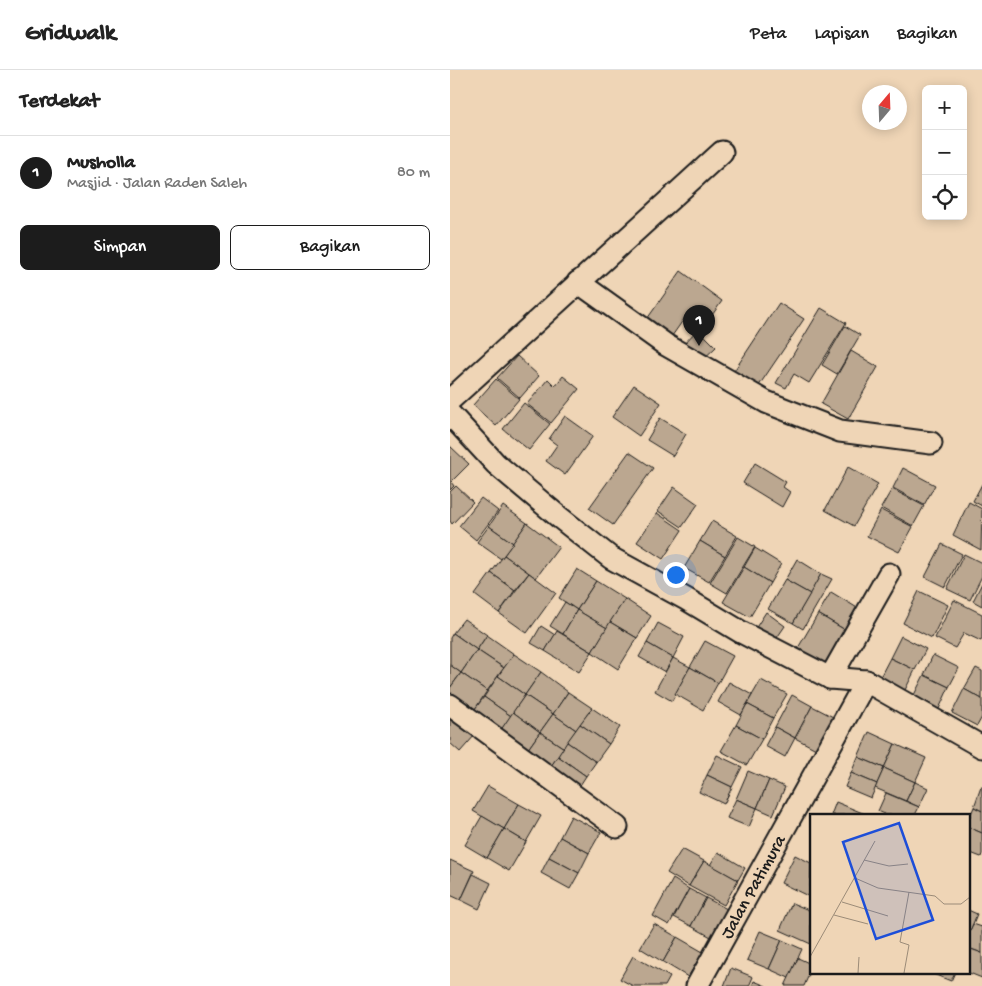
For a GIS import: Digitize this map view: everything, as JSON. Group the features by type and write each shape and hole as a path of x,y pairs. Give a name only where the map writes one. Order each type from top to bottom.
{"street":[{"path":"450,400 722,152"},
{"path":"578,282 666,345 766,402 840,431 931,443"},
{"path":"450,414 496,464 611,558 741,632 830,678 866,681 982,747"},
{"path":"830,678 889,574"},
{"name":"Jalan Patimura","path":"698,986 866,681"},
{"path":"450,705 617,827"}],"building":[{"path":"681,271 722,301 703,328 686,316 672,336 647,319"},
{"path":"779,303 804,319 758,387 734,371"},
{"path":"821,308 846,323 809,383 794,374 786,388 776,383"},
{"path":"845,326 860,335 837,374 822,365"},
{"path":"698,329 716,347 699,363 682,346"},
{"path":"851,351 878,367 848,419 821,404"},
{"path":"517,356 539,376 520,398 497,378"},
{"path":"563,376 579,389 551,423 527,404 548,379 555,386"},
{"path":"496,379 519,399 496,426 473,405"},
{"path":"634,385 661,403 639,436 612,417"},
{"path":"524,403 550,424 529,450 503,429"},
{"path":"565,416 593,436 565,475 546,461 557,445 549,439"},
{"path":"660,418 686,434 673,456 647,440"},
{"path":"450,446 469,464 451,482 454,486 450,490"},
{"path":"629,452 653,468 613,525 589,508"},
{"path":"755,463 786,482 783,487 790,492 782,507 743,483"},
{"path":"848,467 878,484 854,526 825,510"},
{"path":"903,468 935,485 924,505 893,488"},
{"path":"982,484 982,506 973,501"},
{"path":"456,486 473,502 452,524 450,521 450,492"},
{"path":"674,487 698,504 682,527 658,511"},
{"path":"892,489 924,506 913,526 881,508"},
{"path":"481,498 498,511 476,540 459,526"},
{"path":"969,502 982,509 981,550 953,535"},
{"path":"503,506 527,523 513,543 489,526"},
{"path":"881,510 913,527 899,552 867,536"},
{"path":"657,513 682,530 663,559 637,542"},
{"path":"712,521 737,536 725,556 700,541"},
{"path":"527,523 559,547 536,578 504,555"},
{"path":"489,526 513,543 501,559 477,542"},
{"path":"738,537 755,547 727,593 710,583"},
{"path":"700,541 725,556 709,582 684,568"},
{"path":"942,544 962,554 945,587 925,577"},
{"path":"755,548 781,564 770,583 744,567"},
{"path":"964,554 982,563 982,576 970,600 947,589"},
{"path":"504,555 529,573 515,590 491,573"},
{"path":"797,559 821,574 810,594 785,580"},
{"path":"744,567 770,583 750,617 723,602"},
{"path":"577,569 596,581 577,610 559,598"},
{"path":"491,573 515,590 499,613 475,595"},
{"path":"529,573 556,593 527,633 499,613"},
{"path":"821,574 832,579 803,629 793,623"},
{"path":"785,580 810,594 793,623 768,609"},
{"path":"596,581 625,599 607,628 577,610"},
{"path":"982,583 982,606 973,601"},
{"path":"919,591 948,605 932,638 903,623"},
{"path":"831,592 859,609 847,631 818,614"},
{"path":"625,599 651,616 637,638 610,622"},
{"path":"954,600 982,614 981,641 964,633 955,648 935,638"},
{"path":"565,602 577,610 563,634 550,626"},
{"path":"577,610 607,628 592,652 563,634"},
{"path":"766,612 785,626 774,642 755,629"},
{"path":"818,614 847,631 827,665 798,648"},
{"path":"464,619 487,635 477,650 453,633"},
{"path":"610,622 637,638 618,669 592,652"},
{"path":"658,623 684,637 673,658 647,643"},
{"path":"541,626 555,635 545,651 531,643"},
{"path":"557,631 592,652 579,672 545,651"},
{"path":"453,633 477,650 461,673 450,665 450,638"},
{"path":"487,635 514,654 504,668 477,650"},
{"path":"901,636 926,649 915,670 890,658"},
{"path":"705,641 733,656 718,683 690,667"},
{"path":"647,643 673,658 665,672 639,657"},
{"path":"477,650 504,668 487,691 461,673"},
{"path":"514,654 541,672 525,695 498,676"},
{"path":"933,655 959,668 949,687 924,675"},
{"path":"673,658 690,667 672,701 655,691"},
{"path":"890,658 915,670 903,694 878,681"},
{"path":"450,665 461,673 450,688"},
{"path":"690,667 718,683 703,710 675,694"},
{"path":"976,668 982,671 982,699 964,689"},
{"path":"541,672 568,692 553,714 525,695"},
{"path":"461,673 487,691 471,715 450,700 450,688"},
{"path":"924,675 949,687 938,711 912,699"},
{"path":"498,676 525,695 511,716 484,697"},
{"path":"761,680 787,694 773,718 747,704"},
{"path":"729,682 752,695 741,715 718,702"},
{"path":"964,689 982,699 982,717 977,726 952,713"},
{"path":"568,692 592,708 576,730 553,714"},
{"path":"525,695 553,714 540,732 513,712"},
{"path":"792,695 812,706 795,738 775,727"},
{"path":"484,697 511,716 496,737 468,718"},
{"path":"747,704 773,718 762,739 736,725"},
{"path":"812,706 835,718 818,750 795,738"},
{"path":"592,708 620,727 609,744 580,724"},
{"path":"513,712 540,732 523,756 496,737"},
{"path":"553,714 576,730 564,748 540,732"},
{"path":"453,717 475,735 460,752 450,743 450,721"},
{"path":"580,724 609,744 596,762 567,742"},
{"path":"736,725 762,739 747,765 721,751"},
{"path":"775,727 795,738 785,757 765,746"},
{"path":"540,732 564,748 546,773 523,756"},
{"path":"869,732 895,744 884,768 858,757"},
{"path":"567,742 596,762 586,776 558,756"},
{"path":"895,744 926,758 915,782 884,768"},
{"path":"717,755 742,767 732,787 707,775"},
{"path":"558,756 586,776 575,793 546,773"},
{"path":"858,757 884,768 877,784 851,773"},
{"path":"884,768 915,782 906,801 875,788"},
{"path":"748,771 769,780 757,808 736,799"},
{"path":"851,773 877,784 871,798 845,787"},
{"path":"707,775 732,787 724,804 699,792"},
{"path":"769,780 785,787 773,815 757,808"},
{"path":"915,782 928,788 919,807 906,801"},
{"path":"488,786 519,804 504,829 473,811"},
{"path":"982,787 982,811 974,807"},
{"path":"886,793 919,807 916,814 885,814 878,811"},
{"path":"736,799 757,808 749,827 727,818"},
{"path":"836,802 865,814 831,814"},
{"path":"519,804 541,816 526,842 504,829"},
{"path":"974,807 982,811 982,833 970,828 970,816"},
{"path":"482,816 504,829 487,858 465,845"},
{"path":"571,816 601,832 589,853 560,837"},
{"path":"970,828 982,833 981,857 970,853"},
{"path":"504,829 526,842 509,871 487,858"},
{"path":"560,837 589,853 579,873 549,857"},
{"path":"682,849 704,861 689,886 667,873"},
{"path":"718,852 745,868 738,880 710,865"},
{"path":"795,855 810,862 810,897 781,883"},
{"path":"549,857 579,873 570,889 541,873"},
{"path":"450,860 474,871 461,900 450,895"},
{"path":"704,861 738,880 724,905 689,886"},
{"path":"473,874 491,883 479,909 461,900"},
{"path":"673,879 689,889 669,925 653,916"},
{"path":"689,889 706,898 691,926 674,917"},
{"path":"706,898 727,909 711,937 691,926"},
{"path":"792,903 810,911 810,944 780,930"},
{"path":"970,911 977,914 970,931"},
{"path":"654,924 677,937 663,962 640,948"},
{"path":"973,924 982,927 982,953 970,949 970,931"},
{"path":"760,931 782,940 769,969 747,960"},
{"path":"677,937 703,952 688,977 663,962"},
{"path":"782,940 802,949 789,978 769,969"},
{"path":"970,949 982,953 982,978 970,973"},
{"path":"633,956 670,977 665,986 633,986 620,979"},
{"path":"798,958 810,964 810,972 804,986 785,986"},
{"path":"731,968 753,977 749,986 724,986"},
{"path":"933,974 954,974 951,981"},
{"path":"754,981 766,986 752,986"}],"place":[{"name":"Musholla","path":"699,346"}]}
